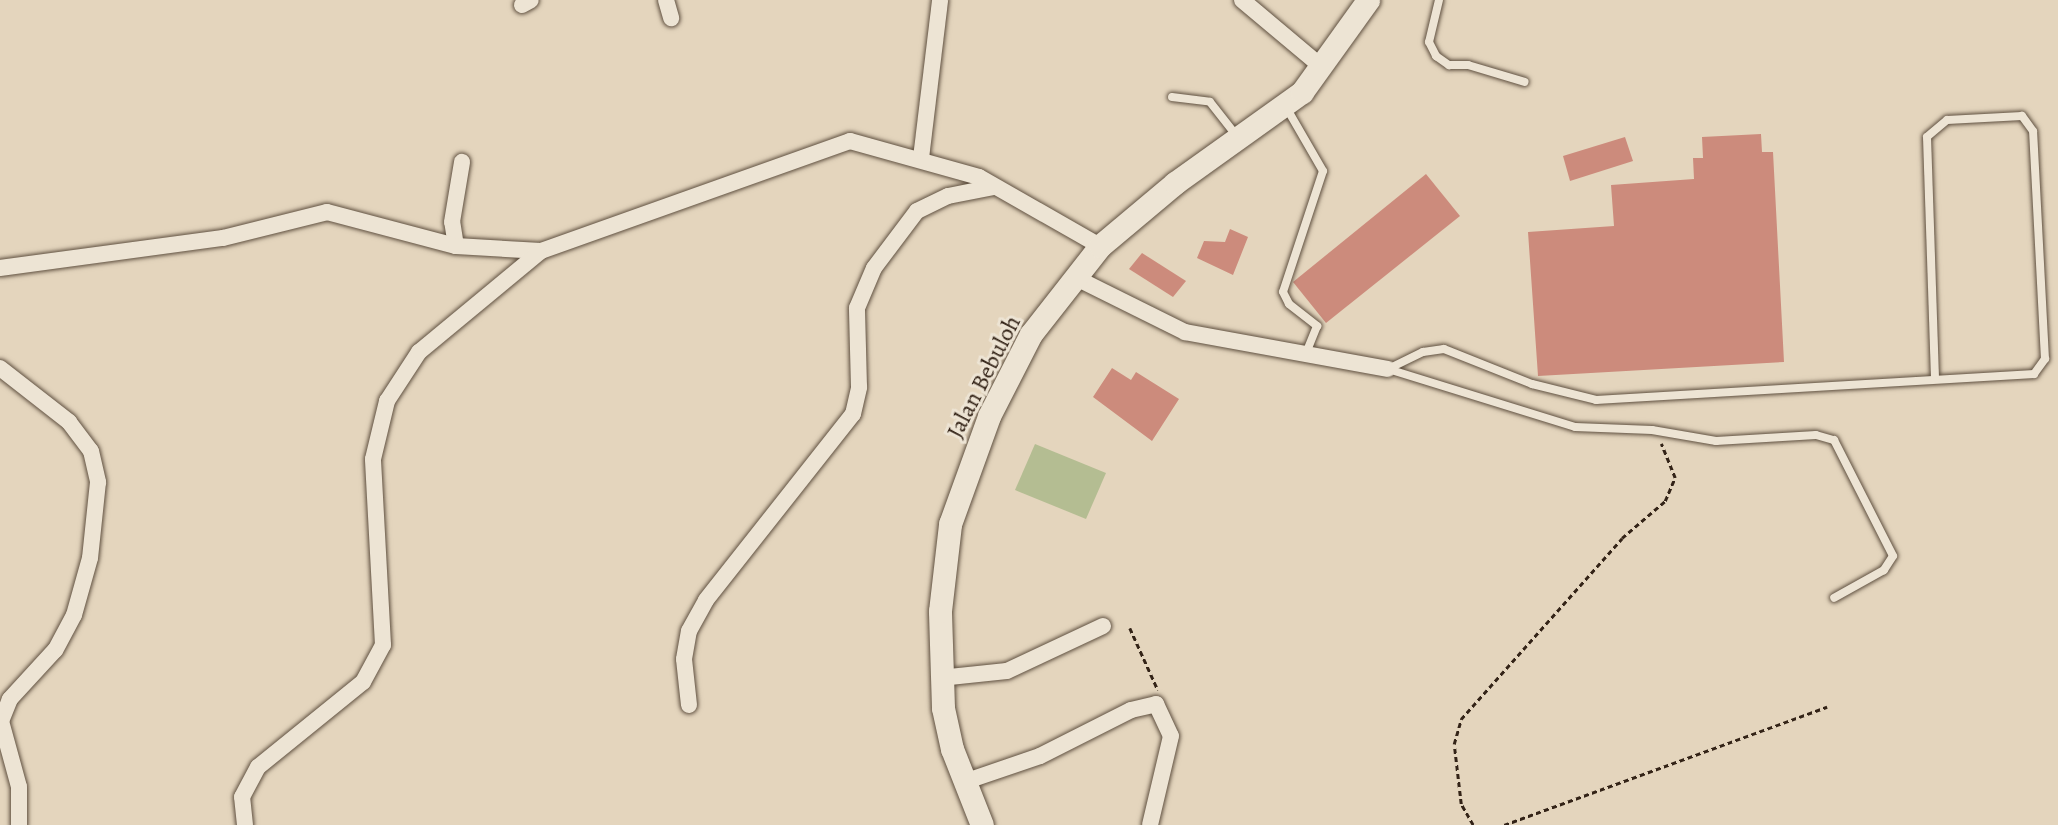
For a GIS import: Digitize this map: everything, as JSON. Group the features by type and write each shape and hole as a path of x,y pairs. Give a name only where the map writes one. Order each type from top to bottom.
{"main road":[{"name":"Jalan Bebuloh","path":"982,825 949,735 940,678 941,573 964,478 1031,334 1100,246 1286,106 1323,68 1368,0"}],"street":[{"path":"666,0 671,18"},
{"path":"922,158 940,0"},
{"path":"1242,0 1323,68"},
{"path":"0,268 223,238 327,212 456,246 541,251 593,237 836,143 857,141 922,158 994,187 1100,246"},
{"path":"456,246 452,222 462,162"},
{"path":"690,705 684,659 689,631 706,600 853,414 859,387 857,309 874,268 917,211 948,197 994,187"},
{"path":"246,825 242,797 258,767 363,682 383,645 373,459 387,401 419,352 541,251"},
{"path":"1074,277 1185,332 1388,369"},
{"path":"0,368 77,431 91,451 98,482 90,558 75,615 55,650 9,699 1,721 19,787 19,825"},
{"path":"940,678 1007,671 1102,626"},
{"path":"964,782 1040,756 1131,710 1156,704 1171,727 1150,825"}],"lane":[{"path":"1439,0 1429,43 1436,56 1448,65 1468,65 1525,82"},
{"path":"1172,97 1210,102 1239,139"},
{"path":"1286,106 1322,164 1283,292 1289,304 1317,326 1305,355"},
{"path":"1388,369 1423,352 1444,349 1531,384 1596,400 2034,374 2043,365 2033,131 2022,116 1947,120 1927,137 1935,379"},
{"path":"1388,369 1575,427 1651,430 1716,441 1816,435 1834,440 1893,556 1884,570 1834,598"}],"path":[{"path":"1473,825 1461,804 1454,744 1461,719 1622,538 1665,501 1675,478 1674,465 1651,430"},
{"path":"1130,628 1157,687 1156,704"},
{"path":"1504,825 1827,707"}],"green space":[{"path":"1035,444 1106,473 1086,519 1015,490"}],"building":[{"path":"1761,134 1762,152 1773,152 1784,362 1538,376 1528,232 1614,226 1611,185 1694,179 1693,158 1703,158 1702,137"},
{"path":"1625,137 1633,161 1570,181 1563,156"},
{"path":"1426,174 1460,216 1326,323 1293,282"},
{"path":"1230,229 1248,237 1233,275 1197,258 1204,241 1225,242"},
{"path":"1142,253 1186,281 1173,297 1129,269"},
{"path":"1112,368 1131,380 1136,372 1179,399 1152,441 1093,397"}]}
